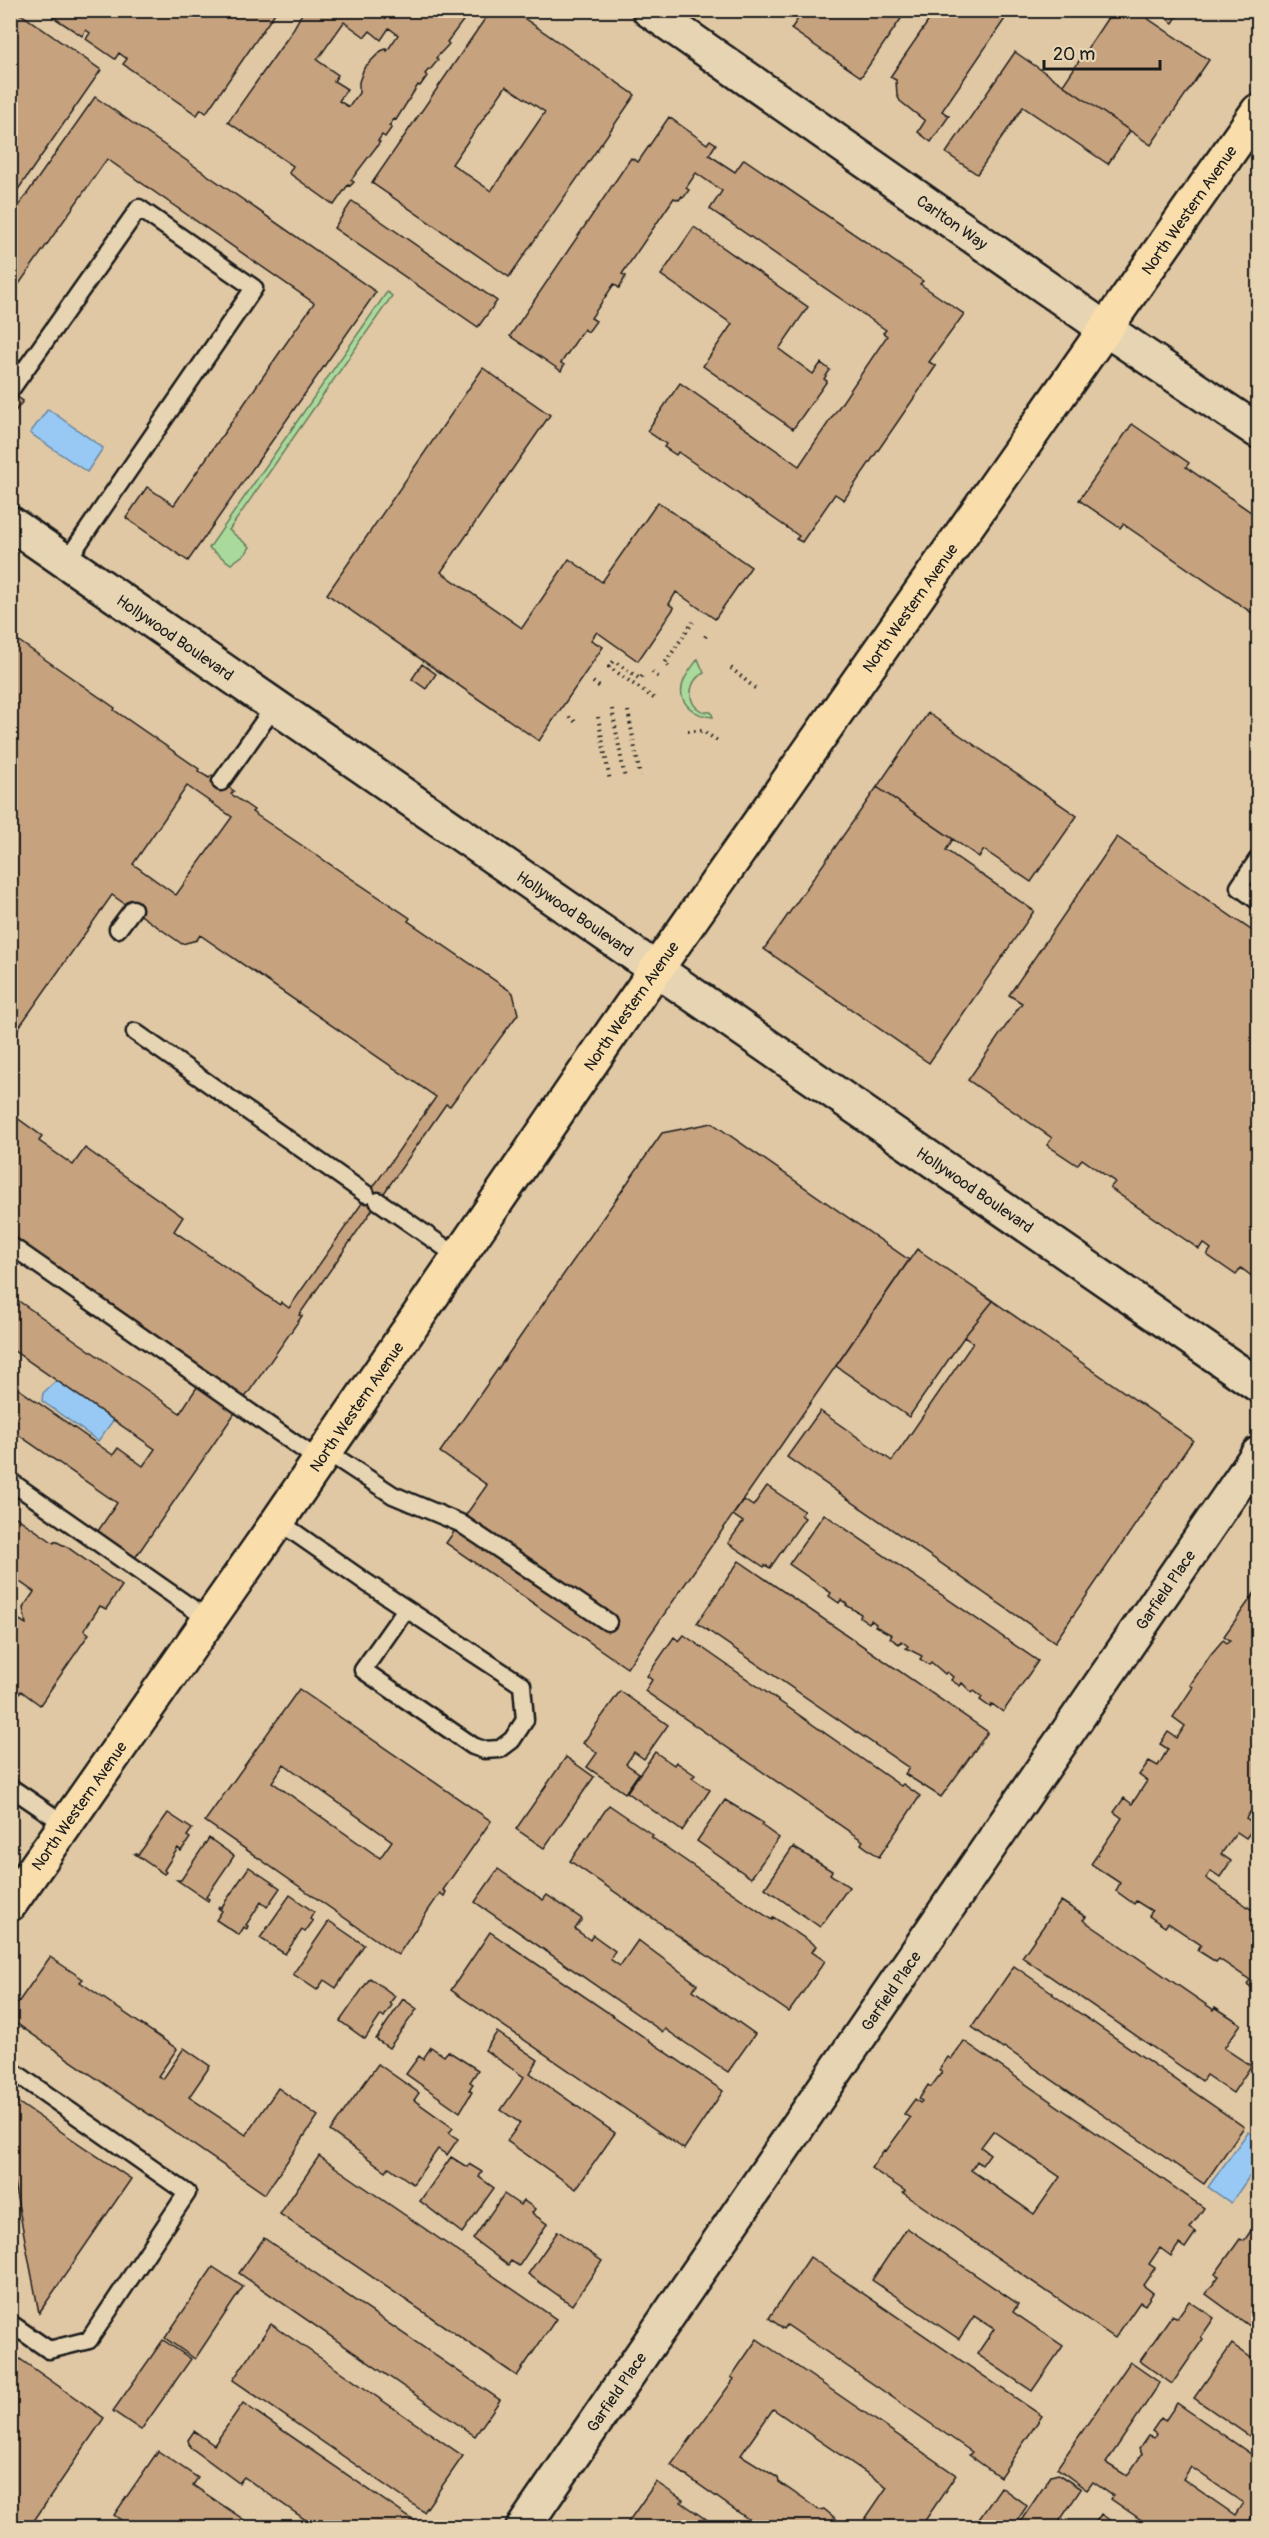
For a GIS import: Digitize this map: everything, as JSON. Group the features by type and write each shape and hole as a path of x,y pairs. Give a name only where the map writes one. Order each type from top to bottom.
{"main road":[{"name":"North Western Avenue","path":"10,1904 323,1456 458,1256 1258,111"}],"street":[{"name":"Carlton Way","path":"649,10 1107,330 1258,431"},
{"name":"Hollywood Boulevard","path":"10,524 1258,1385"},
{"name":"Garfield Place","path":"523,2528 1258,1454"}],"lane":[{"path":"12,388 139,208 254,288 65,562"},
{"path":"221,782 274,707"},
{"path":"1258,859 1239,887 1258,901"},
{"path":"118,929 133,909"},
{"path":"135,1032 458,1256"},
{"path":"10,1245 323,1456 393,1495 460,1523 608,1622"},
{"path":"10,1481 209,1620"},
{"path":"278,1521 522,1685 525,1720 512,1740 500,1749 484,1750 473,1746 363,1670 406,1609"},
{"path":"10,1787 66,1825"},
{"path":"10,2069 187,2193 89,2340 49,2350 10,2323"}],"path":[{"path":"669,666 665,663 693,622"},
{"path":"705,637 708,632"},
{"path":"642,676 640,679 614,661 609,668 655,699"},
{"path":"731,668 756,688"},
{"path":"652,672 660,678"},
{"path":"593,682 601,688"},
{"path":"612,710 625,779"},
{"path":"628,711 640,776"},
{"path":"568,717 577,723"},
{"path":"598,717 610,781"},
{"path":"688,731 703,731 719,742"}],"green space":[{"path":"387,292 392,296 229,530 250,547 246,553 231,564 209,548"},
{"path":"698,659 704,673 693,683 691,697 697,708 711,712 713,717 689,708 682,697 684,680"}],"water":[{"path":"48,409 103,448 87,472 30,433"},
{"path":"58,1379 115,1418 98,1441 42,1401 43,1393"},
{"path":"1248,2132 1258,2139 1258,2164 1231,2203 1208,2187"}],"building":[{"path":"10,10 15,10 101,70 10,201"},
{"path":"57,10 277,10 206,113 201,109 197,115 123,64 127,59 119,53 115,59 86,39 90,33 86,30 82,36 53,17"},
{"path":"304,10 471,10 447,42 449,44 436,58 438,60 425,74 427,76 420,86 418,85 396,120 394,119 389,126 392,127 385,137 382,135 378,141 380,142 351,180 354,182 348,185 334,205 289,173 293,166 228,122 291,33","holes":["344,22 365,37 370,31 381,40 389,28 398,35 387,51 386,49 381,51 364,68 359,82 359,93 349,107 339,101 347,89 334,81 338,75 317,60"]},
{"path":"491,10 512,10 635,95 509,277 372,183","holes":["506,86 545,112 491,191 452,164"]},
{"path":"804,10 907,10 861,77 791,29"},
{"path":"936,10 1011,10 942,111 949,116 931,142 918,132 925,121 900,101 897,95 896,80 890,77"},
{"path":"1113,10 1135,10 1209,60 1151,145 1063,85"},
{"path":"1155,10 1181,10 1173,23"},
{"path":"1015,52 1130,131 1108,164 1023,107 977,174 946,153"},
{"path":"95,97 376,292 188,561 126,518 147,487 174,505 314,303 107,159 10,297 10,218"},
{"path":"669,117 707,144 710,140 716,144 709,155 735,172 744,159 923,281 920,284 964,314 929,362 936,366 844,500 835,494 802,542 796,539 799,536 678,452 676,455 664,447 666,444 647,431 680,383 799,466 887,336 883,333 886,330 710,209 722,191 696,173 686,188 689,190 684,197 682,196 679,200 674,198 622,274 626,276 619,288 614,284 591,318 596,321 588,332 584,329 561,363 564,365 561,371 510,336 631,158 638,162"},
{"path":"352,201 497,301 478,327 334,228"},
{"path":"694,227 808,307 779,349 813,374 821,363 830,370 824,379 827,381 793,429 703,366 732,324 661,275"},
{"path":"483,368 550,415 441,572 522,628 569,559 602,582 658,502 751,567 715,619 676,592 669,604 674,608 638,661 597,632 591,640 603,647 539,741 327,594"},
{"path":"10,392 23,401 10,418"},
{"path":"1132,424 1189,463 1186,467 1258,517 1258,617 1123,524 1120,528 1079,500"},
{"path":"10,635 115,708 114,710 199,769 198,771 209,778 212,775 234,791 231,794 254,810 252,812 410,918 408,921 513,993 518,1014 450,1106 446,1104 299,1315 302,1316 244,1399 10,1235 10,1113 42,1136 39,1141 73,1165 85,1148 183,1217 174,1231 280,1305 281,1302 289,1308 436,1097 200,935 197,940 182,944 112,895 10,1040","holes":["187,786 232,817 176,895 133,864"]},
{"path":"422,664 436,674 426,689 412,679"},
{"path":"928,713 1077,816 1031,882 984,850 979,857 877,787"},
{"path":"877,787 953,839 946,850 1034,911 929,1063 764,949"},
{"path":"1117,837 1258,935 1258,1281 1241,1268 1236,1275 1207,1255 1211,1249 1203,1243 1199,1249 1110,1188 1115,1182 1082,1159 1077,1165 1047,1145 1052,1138 968,1080 1022,1003 1009,995"},
{"path":"1258,871 1258,887 1251,882"},
{"path":"712,1123 909,1260 627,1668 446,1543 487,1485 440,1452 662,1133"},
{"path":"917,1249 993,1301 964,1337 909,1417 836,1366"},
{"path":"10,1295 180,1413 199,1384 237,1410 135,1558 98,1531 117,1503 10,1429 10,1383 113,1455 118,1448 143,1466 155,1449 10,1348"},
{"path":"993,1301 1193,1440 1055,1642 787,1457 820,1411 892,1461 973,1343 964,1337"},
{"path":"767,1486 804,1511 801,1515 805,1518 770,1568 765,1565 764,1567 728,1543 743,1522 733,1515 744,1500 753,1506"},
{"path":"10,1513 54,1543 55,1541 67,1547 122,1586 106,1609 100,1606 84,1630 89,1634 40,1705 21,1691 10,1707 10,1614 26,1624 23,1608 34,1592 10,1575"},
{"path":"824,1514 1038,1661 1003,1712 992,1704 990,1707 980,1700 982,1697 974,1691 972,1693 962,1683 960,1686 951,1680 953,1677 947,1672 945,1674 931,1662 929,1665 920,1659 922,1656 906,1648 908,1646 901,1641 899,1644 890,1638 892,1635 875,1626 876,1624 871,1620 869,1623 860,1617 861,1614 841,1600 839,1603 829,1596 831,1593 789,1564"},
{"path":"739,1561 988,1732 941,1797 905,1774 909,1768 697,1623"},
{"path":"1256,1591 1258,1592 1258,1801 1246,1818 1256,1825 1246,1838 1237,1832 1221,1854 1231,1861 1220,1877 1211,1871 1206,1878 1258,1914 1258,1992 1247,1984 1250,1980 1219,1959 1216,1962 1197,1950 1201,1945 1168,1923 1165,1927 1149,1916 1152,1911 1136,1901 1134,1904 1116,1891 1120,1883 1091,1864 1122,1818 1114,1812 1124,1798 1132,1804 1147,1781 1139,1775 1149,1761 1158,1766 1168,1749 1160,1744 1168,1732 1177,1738 1185,1726 1173,1717 1193,1687 1190,1685 1211,1654 1223,1640 1227,1643 1230,1640 1224,1636"},
{"path":"684,1635 901,1786 903,1784 920,1796 879,1857 861,1844 863,1841 645,1691 652,1680 647,1676 674,1637 679,1641"},
{"path":"299,1689 491,1821 443,1890 446,1892 444,1896 440,1893 398,1955 205,1821","holes":["284,1764 392,1841 380,1858 272,1782"]},
{"path":"620,1691 668,1725 644,1759 634,1752 626,1764 639,1773 625,1793 587,1767 597,1753 583,1743"},
{"path":"655,1752 695,1775 692,1778 710,1790 682,1831 627,1792"},
{"path":"566,1757 594,1777 544,1848 516,1829"},
{"path":"725,1800 763,1823 761,1825 779,1838 751,1878 697,1841"},
{"path":"609,1805 653,1835 651,1837 772,1920 773,1917 816,1946 812,1952 825,1961 789,2012 570,1861"},
{"path":"168,1813 192,1829 187,1836 190,1838 181,1851 178,1848 164,1870 166,1872 164,1874 135,1854 139,1854"},
{"path":"209,1838 234,1856 206,1897 208,1901 177,1880 181,1880"},
{"path":"793,1847 832,1871 830,1874 849,1887 820,1927 765,1888"},
{"path":"249,1867 280,1888 267,1907 261,1902 246,1925 247,1929 244,1927 239,1935 216,1920 222,1911 218,1908 219,1906 221,1908"},
{"path":"498,1869 543,1900 547,1895 582,1919 575,1929 590,1940 593,1935 615,1951 610,1959 620,1966 638,1940 697,1984 693,1990 755,2034 728,2072 665,2029 663,2032 475,1902"},
{"path":"290,1895 314,1912 310,1919 313,1921 305,1932 302,1930 285,1954 260,1938"},
{"path":"1061,1901 1086,1917 1083,1920 1214,2010 1215,2007 1241,2024 1224,2048 1251,2066 1233,2093 1206,2075 1202,2081 1022,1957"},
{"path":"329,1921 364,1945 336,1988 324,1980 317,1990 293,1974"},
{"path":"490,1932 723,2091 684,2149 451,1990"},
{"path":"50,1957 83,1979 80,1982 177,2049 158,2076 163,2079 184,2048 210,2066 189,2097 246,2135 278,2088 318,2116 265,2194 10,2019 10,2014"},
{"path":"1014,1966 1244,2127 1204,2184 972,2027"},
{"path":"370,1978 395,1996 384,2017 381,2015 365,2039 340,2021"},
{"path":"403,1999 417,2009 389,2048 376,2039"},
{"path":"497,2032 538,2060 530,2073 615,2133 576,2189 507,2141 520,2123 501,2110 524,2077 485,2050"},
{"path":"964,2041 1204,2208 1190,2228 1196,2232 1185,2248 1179,2244 1171,2256 1160,2248 1149,2264 1155,2268 1143,2285 1153,2293 1145,2305 1140,2302 1115,2338 903,2193 905,2191 871,2168 910,2118 904,2114 915,2099 920,2103 922,2101 919,2099 928,2085 931,2087 942,2072 939,2070 948,2057 951,2059","holes":["993,2131 1060,2177 1034,2214 971,2170 977,2161 982,2165 990,2154 981,2147"]},
{"path":"431,2047 444,2056 448,2051 478,2070 470,2082 473,2084 469,2090 472,2092 460,2112 406,2074 419,2056 423,2059"},
{"path":"378,2064 419,2093 414,2100 453,2128 449,2133 458,2139 447,2155 438,2149 413,2184 389,2167 386,2171 330,2131"},
{"path":"10,2097 131,2179 39,2313 10,2162"},
{"path":"1258,2113 1258,2125 1253,2122"},
{"path":"319,2156 556,2319 517,2376 280,2214"},
{"path":"451,2157 467,2167 469,2164 482,2172 479,2177 494,2188 462,2233 420,2201"},
{"path":"504,2194 520,2205 523,2200 535,2209 532,2213 547,2224 519,2266 511,2261 508,2265 473,2239"},
{"path":"1258,2220 1258,2332 1206,2294 1219,2276 1215,2274 1240,2239 1244,2241"},
{"path":"907,2228 1018,2304 1013,2312 1063,2346 1032,2391 977,2354 994,2329 974,2316 959,2339 872,2280"},
{"path":"558,2231 602,2261 572,2305 528,2274"},
{"path":"264,2238 500,2400 475,2436 239,2273"},
{"path":"810,2257 1042,2416 1000,2477 969,2455 972,2452 787,2325 784,2329 769,2318"},
{"path":"213,2267 243,2287 195,2359 165,2338"},
{"path":"1189,2301 1214,2318 1201,2337 1203,2339 1172,2384 1140,2361 1172,2315 1177,2318"},
{"path":"271,2324 463,2456 424,2512 233,2380"},
{"path":"757,2339 956,2475 920,2528 859,2528 887,2487 773,2409 741,2455 778,2478 779,2482 819,2510 824,2509 847,2528 761,2528 671,2465 734,2379 731,2377"},
{"path":"163,2340 191,2359 141,2430 113,2411"},
{"path":"1232,2344 1258,2363 1258,2442 1194,2398"},
{"path":"10,2352 104,2418 29,2528 10,2528"},
{"path":"1130,2362 1160,2383 1106,2463 1127,2476 1142,2454 1139,2449 1148,2436 1154,2438 1156,2434 1152,2431 1161,2418 1165,2421 1177,2403 1258,2459 1258,2513 1256,2511 1248,2523 1254,2528 1141,2528 1144,2522 1111,2499 1113,2496 1093,2482 1087,2490 1057,2468","holes":["1191,2467 1243,2503 1235,2515 1183,2479"]},
{"path":"243,2403 417,2523 414,2528 307,2528 310,2523 244,2477 239,2483 190,2447 188,2440 194,2431 214,2445"},
{"path":"158,2451 198,2478 193,2485 256,2528 132,2528 114,2515"},
{"path":"1058,2474 1081,2489 1055,2528 1016,2528 1051,2476"},
{"path":"656,2482 683,2500 681,2502 718,2528 624,2528"},
{"path":"1001,2487 1027,2506 1012,2528 973,2528"},
{"path":"1101,2514 1121,2528 1092,2528"}]}
